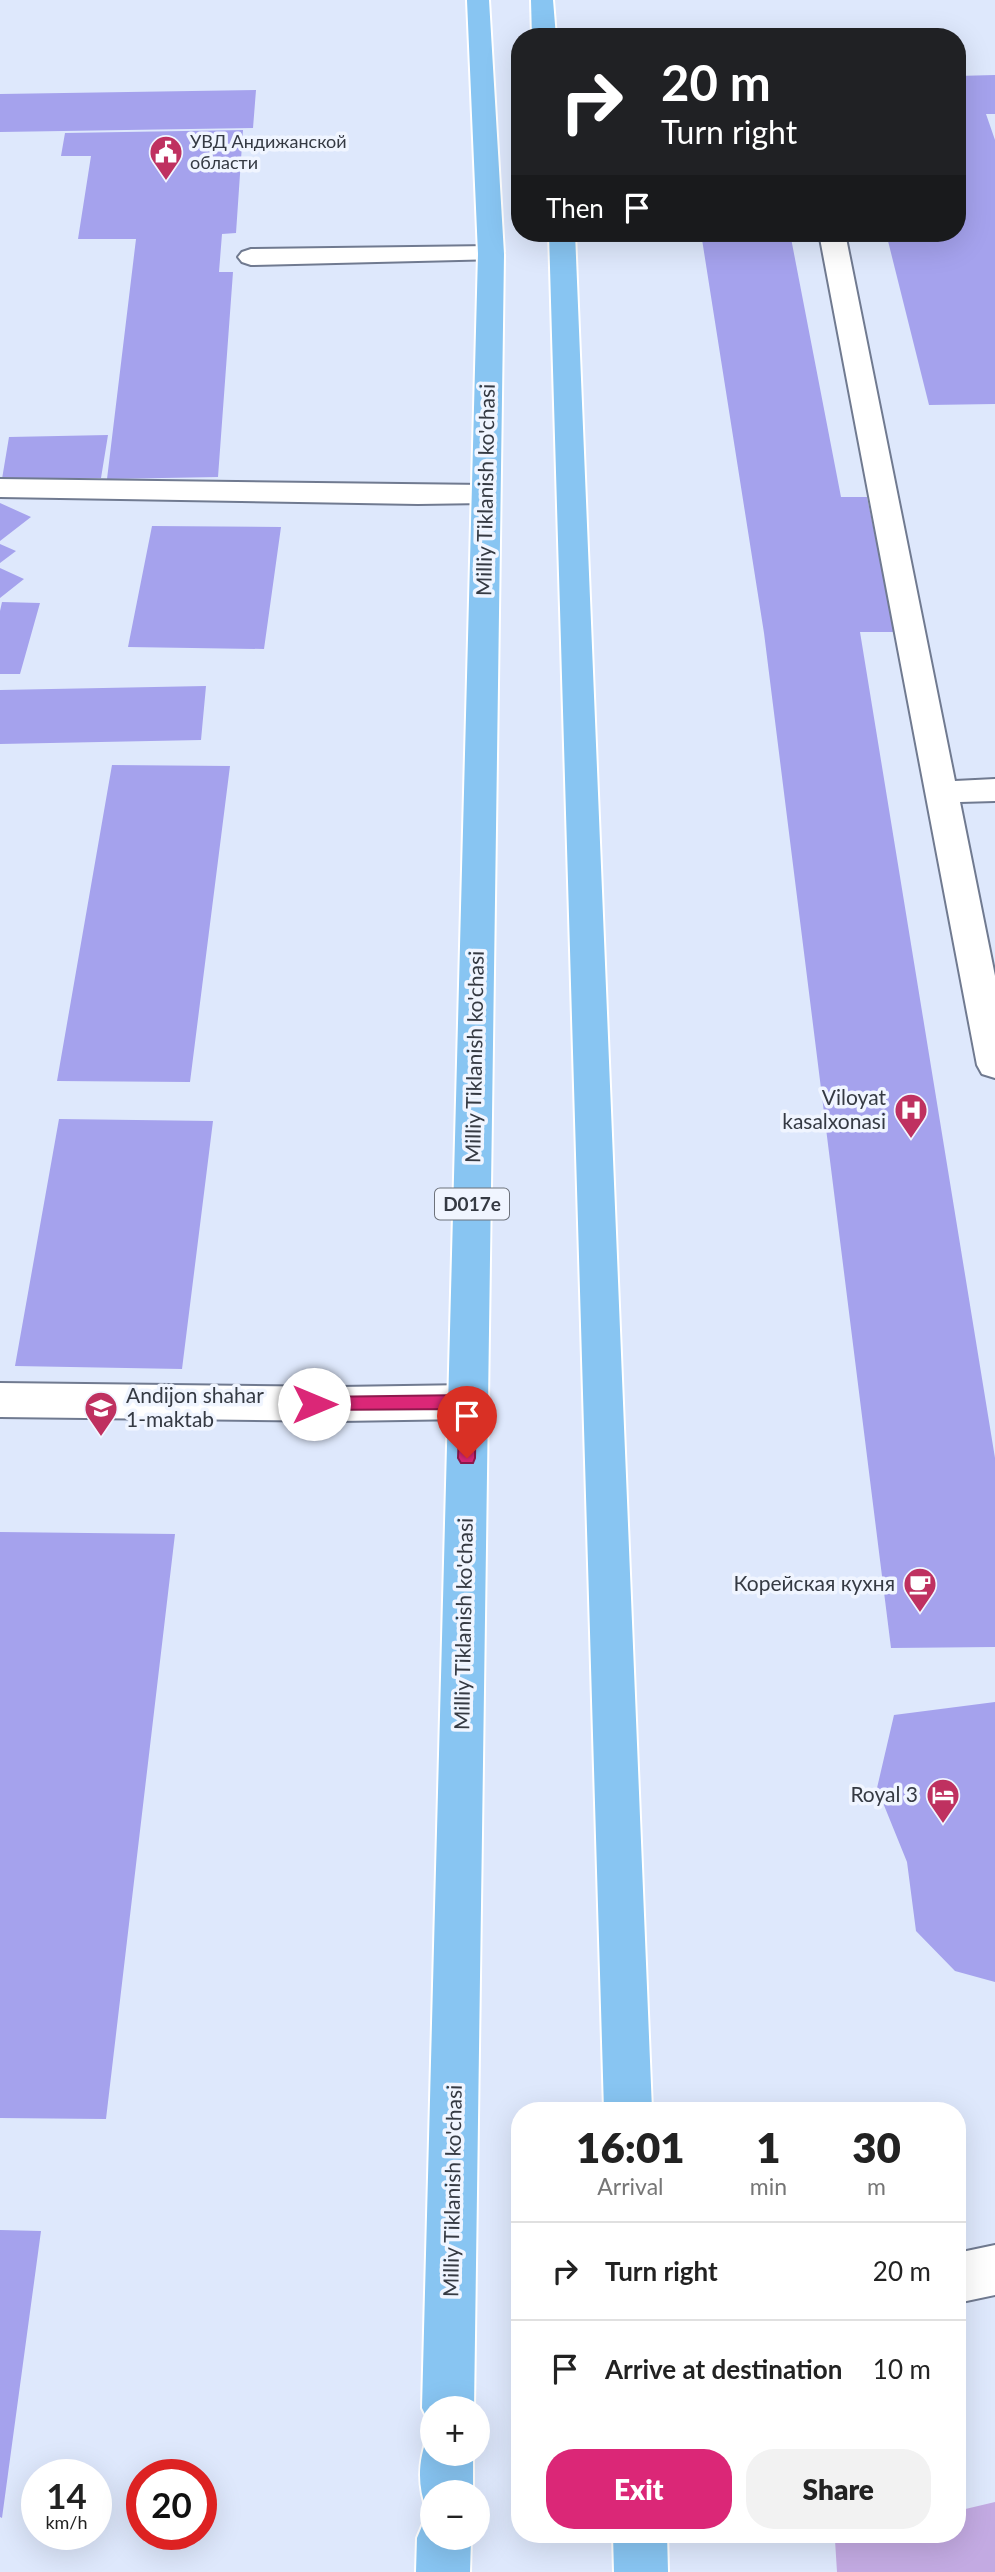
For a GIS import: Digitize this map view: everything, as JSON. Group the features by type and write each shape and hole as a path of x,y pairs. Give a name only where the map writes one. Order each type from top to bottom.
{"main road":[{"name":"Milliy Tiklanish ko'chasi","path":"448,2396 491,254 478,0"},
{"path":"542,0 544,28"},
{"path":"562,242 628,2102"},
{"path":"640,2543 641,2572"},
{"path":"443,2572 444,2550"}],"street":[{"path":"834,242 995,1065"},
{"path":"251,257 491,254"},
{"path":"0,488 486,494"},
{"path":"942,792 995,790"},
{"path":"0,1400 340,1404 468,1402"},
{"path":"966,2276 995,2270"}],"shaded area":[{"path":"995,2502 995,2572 837,2572 835,2543 966,2543 966,2509"}],"building":[{"path":"995,75 995,114 986,114 995,140 995,404 929,405 888,242 966,242 966,76"},
{"path":"256,90 253,128 0,132 0,94"},
{"path":"243,130 236,233 222,234 219,272 233,272 218,477 107,479 136,239 78,239 91,156 61,156 65,133"},
{"path":"702,242 792,242 841,497 867,497 895,632 860,632 995,1458 995,1647 891,1648 764,633"},
{"path":"108,435 101,478 2,479 9,437"},
{"path":"0,503 31,517 0,541"},
{"path":"152,526 281,527 264,649 128,647"},
{"path":"0,544 16,551 0,563"},
{"path":"0,568 24,579 0,598"},
{"path":"2,602 40,603 20,674 0,674"},
{"path":"206,686 201,740 0,744 0,690"},
{"path":"112,765 230,766 190,1082 57,1081"},
{"path":"59,1119 213,1121 182,1369 15,1366"},
{"path":"0,1532 175,1534 106,2119 0,2118"},
{"name":"Royal 3","path":"995,1702 995,1982 955,1971 916,1931 907,1862 877,1788 894,1715"},
{"path":"0,2230 41,2231 2,2518 0,2517"}],"slow traffic":[{"path":"456,1402 468,1402 467,1432"}],"place":[{"name":"УВД Андижанской области","path":"166,182"},
{"name":"Viloyat kasalxonasi","path":"911,1140"},
{"name":"Andijon shahar 1-maktab","path":"101,1438"},
{"name":"Корейская кухня","path":"920,1614"},
{"name":"Royal 3","path":"943,1825"}],"route":[{"path":"314,1404 468,1402 467,1458"}]}
